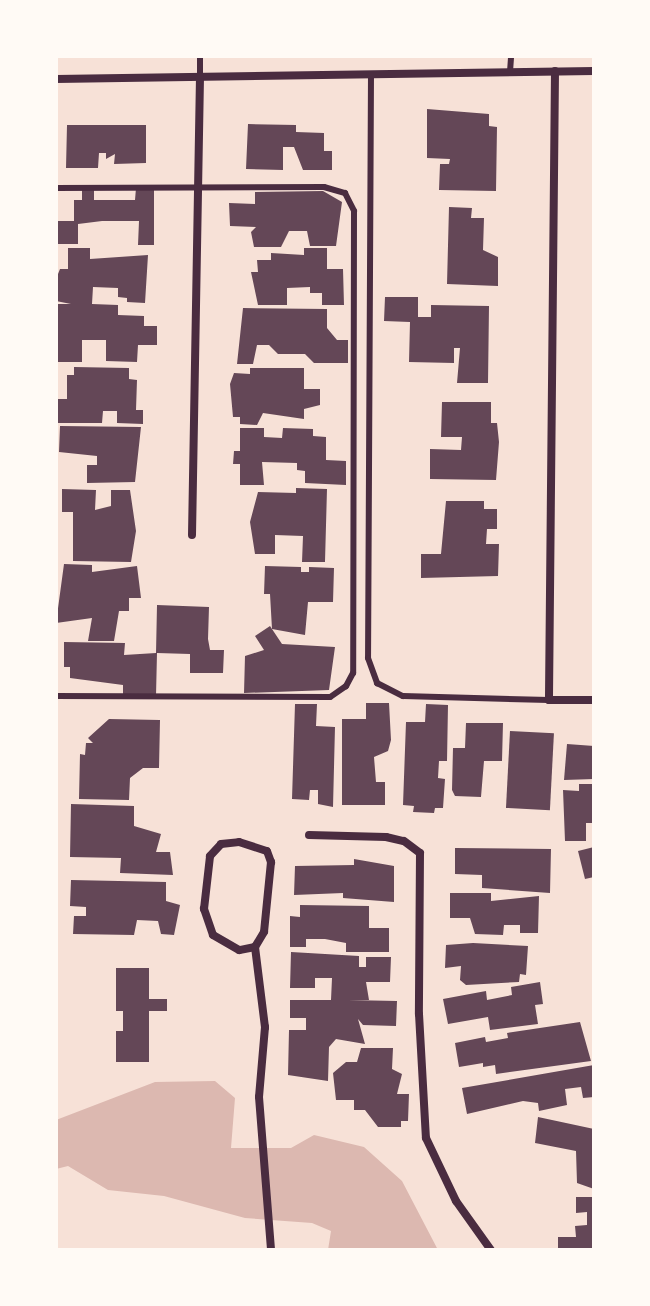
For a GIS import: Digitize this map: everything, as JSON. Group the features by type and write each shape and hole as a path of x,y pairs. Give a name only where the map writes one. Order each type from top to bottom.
{"street":[{"path":"555,71 549,700 594,700"},
{"path":"56,79 594,71"},
{"path":"192,535 200,77"},
{"path":"309,835 386,837 404,841 420,853 419,1014 426,1138 456,1201 491,1250"},
{"path":"255,947 227,946 208,924 206,871 210,856 221,844 239,842 267,851 271,862 266,920 255,947 265,1027 259,1097 272,1231 271,1250"}],"lane":[{"path":"200,56 200,77"},
{"path":"510,72 511,56"},
{"path":"371,74 368,658 377,683 403,696 549,700"},
{"path":"56,188 198,185 324,187 345,193 354,211 353,673 330,697 56,696"}],"shaded area":[{"path":"215,1081 235,1098 231,1148 291,1148 314,1135 364,1147 402,1181 438,1250 328,1250 331,1231 312,1223 245,1218 164,1196 108,1190 68,1166 56,1169 56,1120 155,1082"}],"building":[{"path":"427,109 489,114 489,126 497,127 496,191 439,190 440,164 449,164 450,159 427,158"},
{"path":"248,124 296,125 296,132 324,133 324,151 332,151 332,170 303,170 294,147 283,147 283,170 246,169"},
{"path":"67,125 146,125 146,163 114,164 115,154 106,159 106,153 99,153 98,168 66,168"},
{"path":"136,188 154,189 154,245 138,245 139,221 78,224 78,244 56,244 56,221 74,221 74,200 82,200 82,190 94,190 94,200 135,200"},
{"path":"323,191 342,202 336,246 310,246 307,231 289,231 281,247 254,247 251,232 256,227 230,226 229,203 255,204 255,192"},
{"path":"449,207 472,208 471,218 484,218 483,250 498,257 498,286 447,284"},
{"path":"68,248 90,248 90,259 148,255 145,303 127,302 127,298 118,297 118,288 93,287 92,304 118,305 118,315 144,316 144,326 157,326 157,345 138,345 137,362 106,361 106,340 82,340 82,362 56,362 58,304 71,304 56,301 56,279 60,269 68,269"},
{"path":"304,248 327,248 327,269 343,269 344,305 322,305 322,293 310,293 310,287 287,288 287,305 258,305 251,272 258,272 257,260 271,260 271,253 304,255"},
{"path":"385,297 418,297 418,317 431,317 431,305 489,306 488,383 457,383 460,348 454,348 454,363 409,362 410,322 384,321"},
{"path":"243,308 327,309 327,328 337,340 348,340 348,363 314,363 305,354 278,354 269,345 257,345 253,364 237,364"},
{"path":"74,367 129,368 129,379 137,380 136,410 143,410 143,424 117,423 117,411 103,411 102,423 57,423 58,399 67,399 67,375 74,375"},
{"path":"250,368 304,368 304,389 320,389 320,405 304,409 304,419 263,413 257,425 240,424 240,417 233,417 230,384 234,373 250,374"},
{"path":"442,402 491,402 491,423 497,423 499,442 496,480 430,479 430,449 461,450 462,437 441,437"},
{"path":"60,426 141,427 135,482 87,483 87,465 97,465 97,456 59,452"},
{"path":"240,428 264,428 264,437 282,438 283,428 313,429 313,436 326,437 326,460 346,461 346,485 305,483 305,471 297,470 297,463 262,462 264,485 240,485 240,464 233,464 234,451 240,451"},
{"path":"296,488 327,489 325,562 302,562 303,536 275,535 275,554 255,554 250,522 258,492 296,493"},
{"path":"62,489 96,490 95,510 111,506 111,490 130,490 136,531 131,562 73,561 73,512 62,512"},
{"path":"446,501 484,501 484,509 497,509 497,529 487,529 486,544 499,544 498,576 421,578 421,554 441,554"},
{"path":"64,564 92,565 92,572 137,566 141,598 129,598 129,611 119,611 114,641 88,641 92,618 56,623"},
{"path":"265,566 301,567 301,572 309,572 309,567 334,568 333,602 308,602 305,635 272,629 270,594 264,594"},
{"path":"157,605 209,607 210,650 224,650 223,673 190,673 190,654 157,653 156,696 123,694 123,685 70,678 70,667 64,667 64,642 125,643 124,655 156,653"},
{"path":"270,626 282,644 335,647 329,690 244,693 245,656 264,650 255,636"},
{"path":"366,703 389,703 391,740 388,751 374,757 376,782 385,782 385,805 342,805 342,719 366,719"},
{"path":"295,704 317,704 316,726 335,727 333,807 318,804 318,790 310,790 309,800 292,799"},
{"path":"426,704 448,705 447,761 439,761 438,778 445,779 443,808 435,808 434,813 413,812 414,806 403,805 406,722 425,722"},
{"path":"109,719 160,720 159,768 143,768 130,778 129,800 79,799 80,754 85,755 86,743 93,743 88,738"},
{"path":"466,723 503,723 502,761 484,761 481,797 455,796 452,790 453,748 465,748"},
{"path":"510,731 554,733 550,810 506,808"},
{"path":"567,744 594,746 594,779 564,780"},
{"path":"579,784 594,784 594,823 586,823 586,841 565,841 563,790 579,791"},
{"path":"71,804 134,806 134,826 161,834 156,852 170,852 173,875 120,873 121,858 70,857"},
{"path":"594,847 594,877 585,879 578,851"},
{"path":"455,848 551,849 550,893 482,888 482,875 455,874"},
{"path":"354,859 394,866 394,902 343,898 343,893 294,895 295,866 354,865"},
{"path":"71,880 166,882 166,901 180,905 174,935 161,934 158,921 137,920 134,935 73,934 74,916 86,916 86,907 70,906"},
{"path":"450,893 491,893 491,901 539,896 538,933 520,933 520,925 504,925 503,935 475,934 470,918 450,918"},
{"path":"300,905 369,906 369,928 389,928 389,952 346,952 346,943 325,939 306,939 306,947 290,947 290,916 300,917"},
{"path":"446,945 528,946 526,975 520,974 519,982 466,985 460,980 461,966 445,968"},
{"path":"291,952 359,956 359,967 366,967 366,957 391,957 390,982 366,982 369,1000 348,1000 397,1001 396,1026 363,1025 358,1019 365,1044 336,1039 329,1047 328,1081 288,1075 289,1030 306,1030 306,1018 290,1018 290,1000 331,1000 332,978 315,978 315,988 290,988"},
{"path":"116,968 149,968 149,999 167,999 167,1011 149,1011 149,1062 116,1062 116,1031 123,1031 123,1011 116,1011"},
{"path":"540,982 543,1004 535,1005 538,1024 490,1030 488,1017 448,1024 443,999 486,991 487,1000 512,995 511,987"},
{"path":"580,1022 591,1061 496,1074 495,1065 483,1067 483,1063 459,1067 455,1043 485,1037 486,1042 508,1038 507,1033"},
{"path":"361,1048 393,1048 392,1069 402,1074 397,1094 409,1094 408,1121 401,1121 401,1127 378,1127 365,1110 354,1110 354,1100 336,1100 333,1073 346,1062 357,1062"},
{"path":"594,1065 594,1097 583,1098 581,1087 565,1089 567,1105 539,1111 538,1103 523,1101 467,1114 462,1088"},
{"path":"538,1117 594,1129 594,1189 577,1183 576,1151 535,1143"},
{"path":"576,1197 594,1197 594,1250 558,1250 558,1237 576,1237 575,1226 587,1225 587,1212 576,1213"}]}
